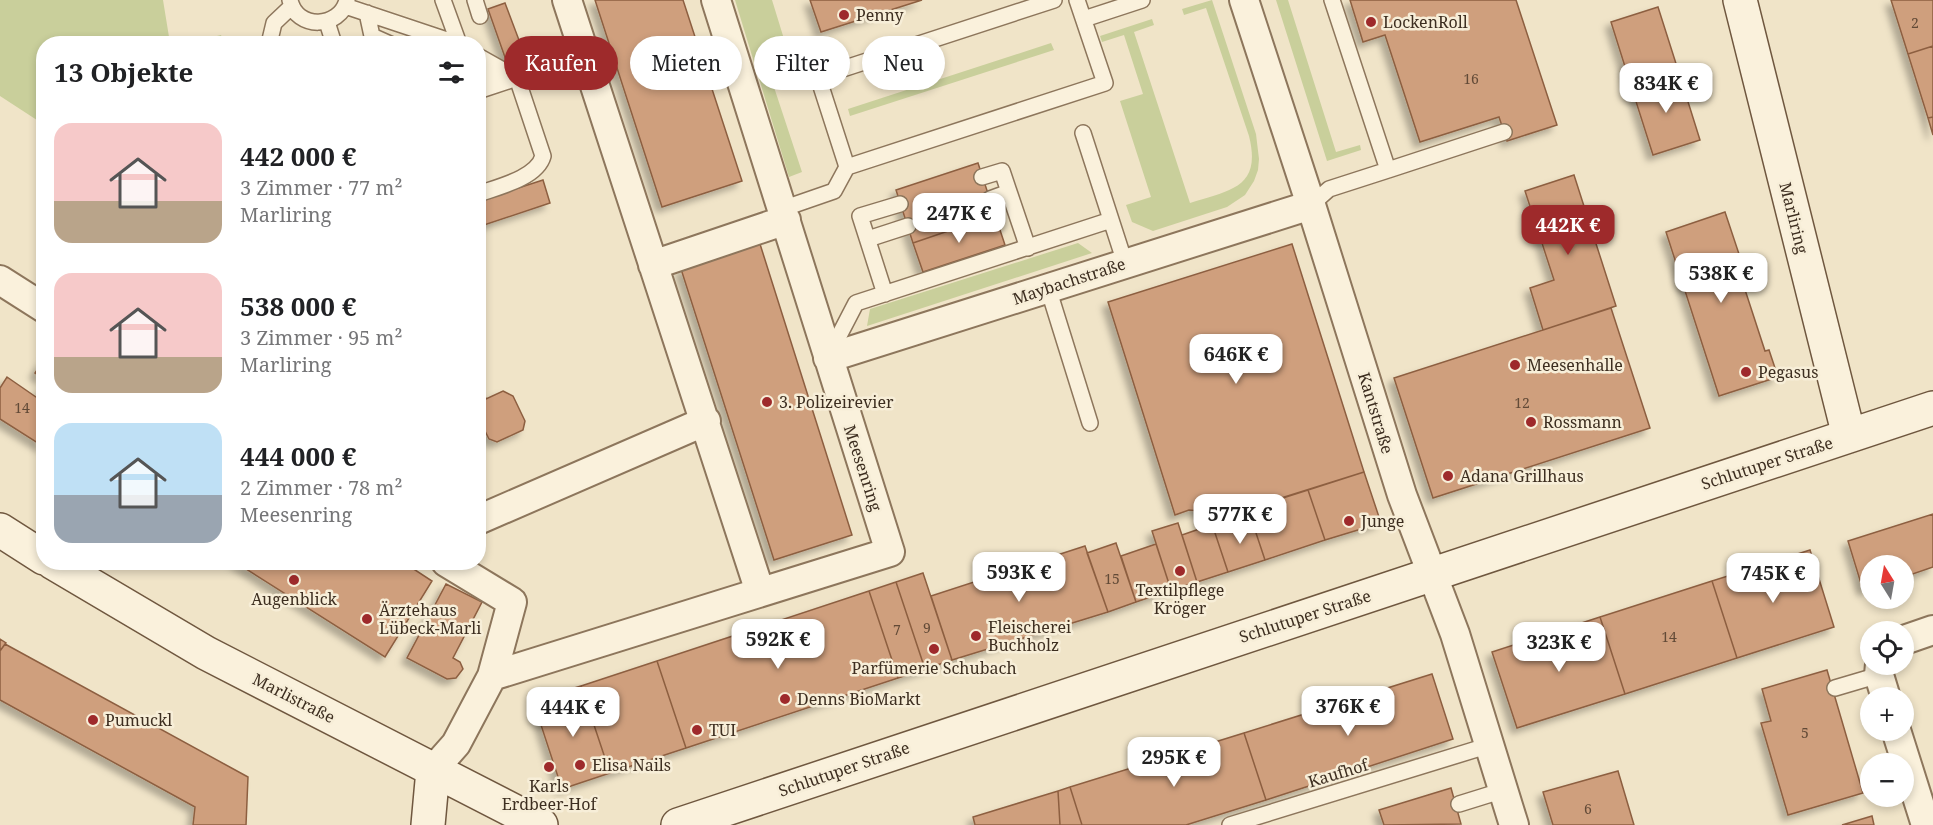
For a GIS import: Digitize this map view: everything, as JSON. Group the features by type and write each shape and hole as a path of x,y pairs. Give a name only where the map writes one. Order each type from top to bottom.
{"main road":[{"name":"Marliring","path":"1740,0 1849,436"},
{"name":"Schlutuper Straße","path":"678,825 1933,408"},
{"path":"0,530 36,553"},
{"name":"Marlistraße","path":"66,570 206,653 541,825"},
{"path":"428,825 433,770"}],"street":[{"path":"567,0 760,592"},
{"name":"Meesenring","path":"492,675 890,552 716,0"},
{"name":"Kantstraße","path":"1244,0 1402,495 1455,634 1514,825"},
{"name":"Maybachstraße","path":"828,358 1311,205"},
{"path":"653,265 784,214"},
{"path":"0,280 36,303"},
{"path":"486,517 706,421"},
{"path":"433,770 456,744 492,675 512,602 459,570"},
{"path":"1914,637 1933,630"},
{"path":"1899,741 1926,825"}],"lane":[{"path":"443,0 456,36"},
{"path":"475,0 480,16"},
{"path":"847,167 818,77 1054,0"},
{"path":"784,214 834,191 847,167 1105,83 1077,0"},
{"path":"1084,19 1142,0"},
{"path":"1332,0 1388,170"},
{"path":"270,36 274,23 291,3 300,17 313,22 327,22 338,16 346,3 426,36"},
{"path":"367,13 372,36"},
{"path":"327,22 331,36"},
{"path":"486,61 504,72"},
{"path":"486,73 499,69"},
{"path":"486,88 504,82"},
{"path":"486,191 531,173 541,164 543,156 521,90"},
{"path":"1311,205 1329,189 1504,132"},
{"path":"1083,133 1125,263"},
{"path":"982,177 1002,171 1028,248"},
{"path":"990,199 1010,192"},
{"path":"885,294 861,216 900,204"},
{"path":"828,358 856,303 1111,219"},
{"path":"868,239 908,226"},
{"path":"1048,288 1090,423"},
{"path":"1835,688 1881,679"},
{"name":"Kaufhof","path":"1230,825 1490,745"},
{"path":"1459,804 1504,790"}],"green space":[{"path":"0,0 163,0 169,36 36,36 36,119 0,96"},
{"path":"735,0 772,0 783,36 754,36 754,62"},
{"path":"1212,0 1256,134 1258,170 1245,195 1227,207 1153,231 1132,222 1126,205 1151,197 1120,101 1143,94 1124,35 1102,42 1100,36 1152,19 1154,25 1134,32 1190,203 1218,194 1230,190 1247,177 1251,167 1252,153 1249,136 1206,8 1184,15 1182,9"},
{"path":"1276,0 1288,0 1336,152 1360,145 1361,150 1327,161"},
{"path":"1051,43 1054,50 945,85 945,77"},
{"path":"762,90 775,90 802,172 789,177"},
{"path":"906,90 930,90 850,116 848,109"},
{"path":"1078,243 1092,253 867,326 870,309"}],"building":[{"path":"595,0 683,0 695,36 630,36 630,90 712,90 742,181 662,207 618,71 618,36 607,36"},
{"name":"Penny","path":"810,0 922,0 821,32"},
{"path":"1350,0 1516,0 1557,125 1507,141 1499,117 1420,142 1385,35 1363,42"},
{"path":"1891,0 1933,0 1933,46 1908,54"},
{"path":"505,3 517,36 504,36 504,54 488,9"},
{"path":"1658,7 1679,73 1632,89 1611,22"},
{"path":"1933,46 1933,117 1928,118 1908,54"},
{"path":"1679,73 1700,140 1653,155 1632,89"},
{"path":"1933,117 1933,135 1928,118"},
{"path":"978,163 995,215 913,243 896,190"},
{"path":"1574,175 1616,306 1543,330 1530,288 1554,280 1525,191"},
{"path":"543,180 550,203 486,224 486,198"},
{"path":"1725,212 1739,254 1734,256 1765,351 1769,350 1778,377 1719,396 1666,232"},
{"path":"995,215 1005,245 923,272 913,243"},
{"name":"3. Polizeirevier","path":"760,244 852,535 774,560 681,269"},
{"path":"1292,244 1364,472 1230,514 1189,510 1175,515 1108,302"},
{"path":"1611,308 1650,428 1433,498 1394,378"},
{"path":"7,377 36,397 36,442 0,419 0,388"},
{"path":"503,391 513,396 525,421 523,430 497,442 489,439 486,433 486,399"},
{"path":"1364,472 1381,523 1325,540 1308,490"},
{"path":"1308,490 1325,540 1265,560 1248,509"},
{"path":"1933,514 1933,567 1914,574 1914,555 1860,555 1860,580 1848,541"},
{"path":"1251,518 1265,560 1228,572 1214,530"},
{"path":"1178,523 1197,582 1171,590 1152,531"},
{"path":"1205,527 1207,532 1214,530 1228,572 1197,582 1182,535"},
{"path":"1116,543 1136,602 1108,612 1087,553"},
{"path":"1156,544 1171,590 1136,602 1121,556"},
{"path":"1085,546 1108,612 952,660 931,596"},
{"path":"1810,550 1834,627 1737,658 1712,581"},
{"name":"Ärztehaus Lübeck-Marli","path":"248,570 415,570 432,581 385,657"},
{"path":"923,573 952,660 925,669 896,582"},
{"path":"1712,581 1737,658 1625,694 1600,617"},
{"path":"896,582 925,669 898,678 869,591"},
{"path":"446,584 482,602 453,658 460,662 463,669 456,678 447,679 407,658"},
{"path":"869,591 898,678 686,748 657,661"},
{"path":"1600,617 1625,694 1517,728 1492,652"},
{"path":"0,639 6,643 0,651"},
{"path":"5,644 248,777 246,825 193,825 195,807 0,700 0,651"},
{"path":"657,661 686,748 610,773 581,686"},
{"path":"1827,670 1860,783 1860,794 1788,815 1761,723 1771,721 1762,689"},
{"path":"1432,674 1453,739 1266,800 1244,733"},
{"path":"581,686 610,773 562,789 540,722 548,719 541,698"},
{"path":"1244,733 1266,800 1186,825 1082,825 1070,787"},
{"path":"1618,771 1634,825 1553,825 1543,792"},
{"path":"1070,787 1082,825 1060,825 1058,791"},
{"path":"1451,788 1461,824 1384,825 1379,810"},
{"path":"1058,791 1060,825 975,825 973,817"},
{"path":"1872,816 1874,825 1842,825"}],"place":[{"name":"Penny","path":"844,15"},
{"name":"LockenRoll","path":"1371,22"},
{"name":"Meesenhalle","path":"1515,365"},
{"name":"Pegasus","path":"1746,372"},
{"name":"3. Polizeirevier","path":"767,402"},
{"name":"Rossmann","path":"1531,422"},
{"name":"Adana Grillhaus","path":"1448,476"},
{"name":"Junge","path":"1349,521"},
{"name":"Textilpflege Kröger","path":"1180,571"},
{"name":"Augenblick","path":"294,580"},
{"name":"Ärztehaus Lübeck-Marli","path":"367,619"},
{"name":"Fleischerei Buchholz","path":"976,636"},
{"name":"Parfümerie Schubach","path":"934,649"},
{"name":"Denns BioMarkt","path":"785,699"},
{"name":"Pumuckl","path":"93,720"},
{"name":"TUI","path":"697,730"},
{"name":"Elisa Nails","path":"580,765"},
{"name":"Karls Erdbeer-Hof","path":"549,767"}]}
